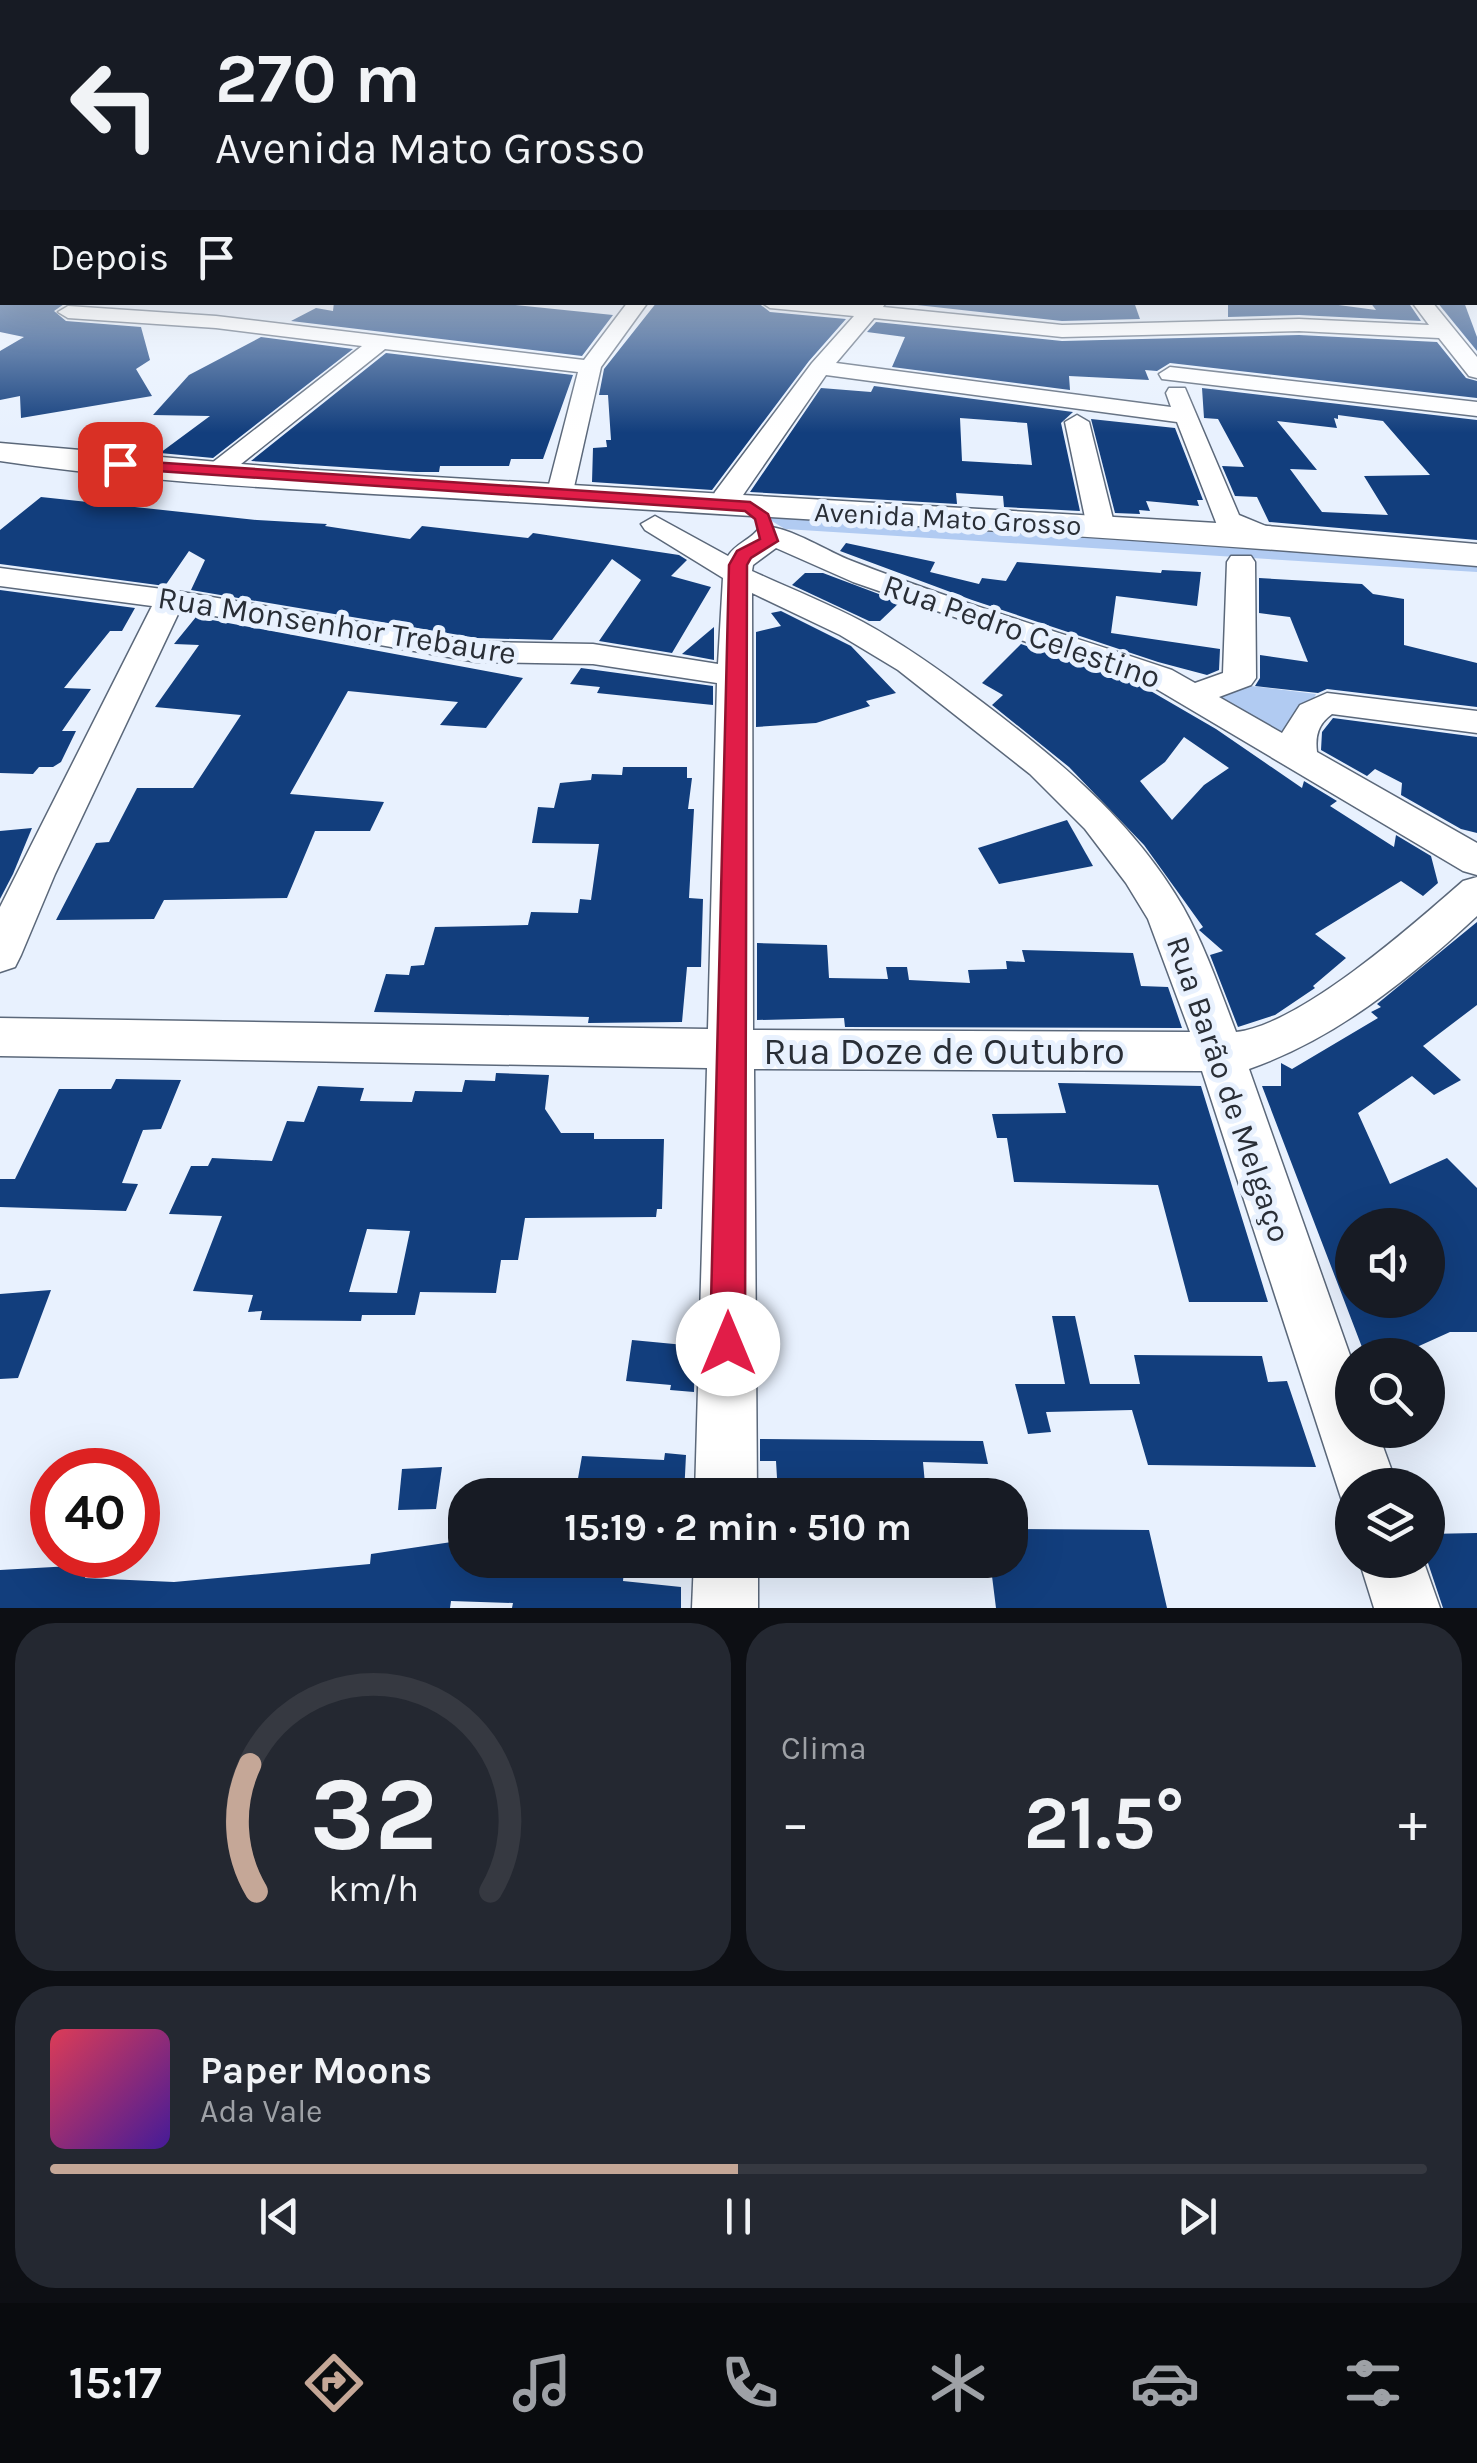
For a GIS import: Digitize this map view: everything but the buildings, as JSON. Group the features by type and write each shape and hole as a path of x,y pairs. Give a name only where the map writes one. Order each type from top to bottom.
{"main road":[{"name":"Avenida Mato Grosso","path":"0,452 54,460 484,490 655,524 747,515 1241,562 1477,578"},
{"name":"Avenida Mato Grosso","path":"0,474 343,503 557,506 1100,527 1477,555"},
{"path":"181,488 273,491 289,488 299,479"},
{"path":"343,503 390,488 484,490"},
{"path":"1426,575 1477,587"}],"street":[{"path":"216,322 242,305"},
{"path":"557,506 590,367 637,305"},
{"path":"832,305 1062,332 1299,325 1448,332"},
{"path":"1155,305 1154,344 1170,374 1227,519 1236,527 1268,537"},
{"path":"1424,305 1477,371"},
{"path":"726,1478 738,574 743,554 769,541 728,492 820,368 873,307"},
{"path":"68,312 216,322 590,367"},
{"path":"217,471 383,340"},
{"path":"820,368 1185,416"},
{"path":"1170,374 1477,409"},
{"path":"1077,422 1100,527"},
{"name":"Rua Pedro Celestino","path":"747,515 807,554 1116,658 1200,698 1477,861"},
{"name":"Rua Barão de Melgaço","path":"655,524 738,574 850,628 908,663 1042,766 1098,820 1168,916 1196,983 1360,1468"},
{"path":"1200,698 1213,687 1239,678 1241,562"},
{"name":"Rua Monsenhor Trebaure","path":"0,577 170,599 478,652 593,654 734,676"},
{"path":"0,955 14,886 170,599"},
{"path":"1300,757 1298,739 1302,722 1314,709 1326,704 1477,722"},
{"name":"Rua Doze de Outubro","path":"0,1037 1219,1053 1252,1048 1301,1025 1409,950 1477,892"},
{"path":"725,1608 726,1578"},
{"path":"1397,1578 1407,1608"}],"shaded area":[{"path":"765,517 1477,562 1477,572 785,529"},
{"path":"1243,685 1316,694 1291,746 1217,699"}],"route":[{"path":"120,464 299,479 750,506 762,518 770,533 769,541 743,554 738,565 728,1344"}]}
